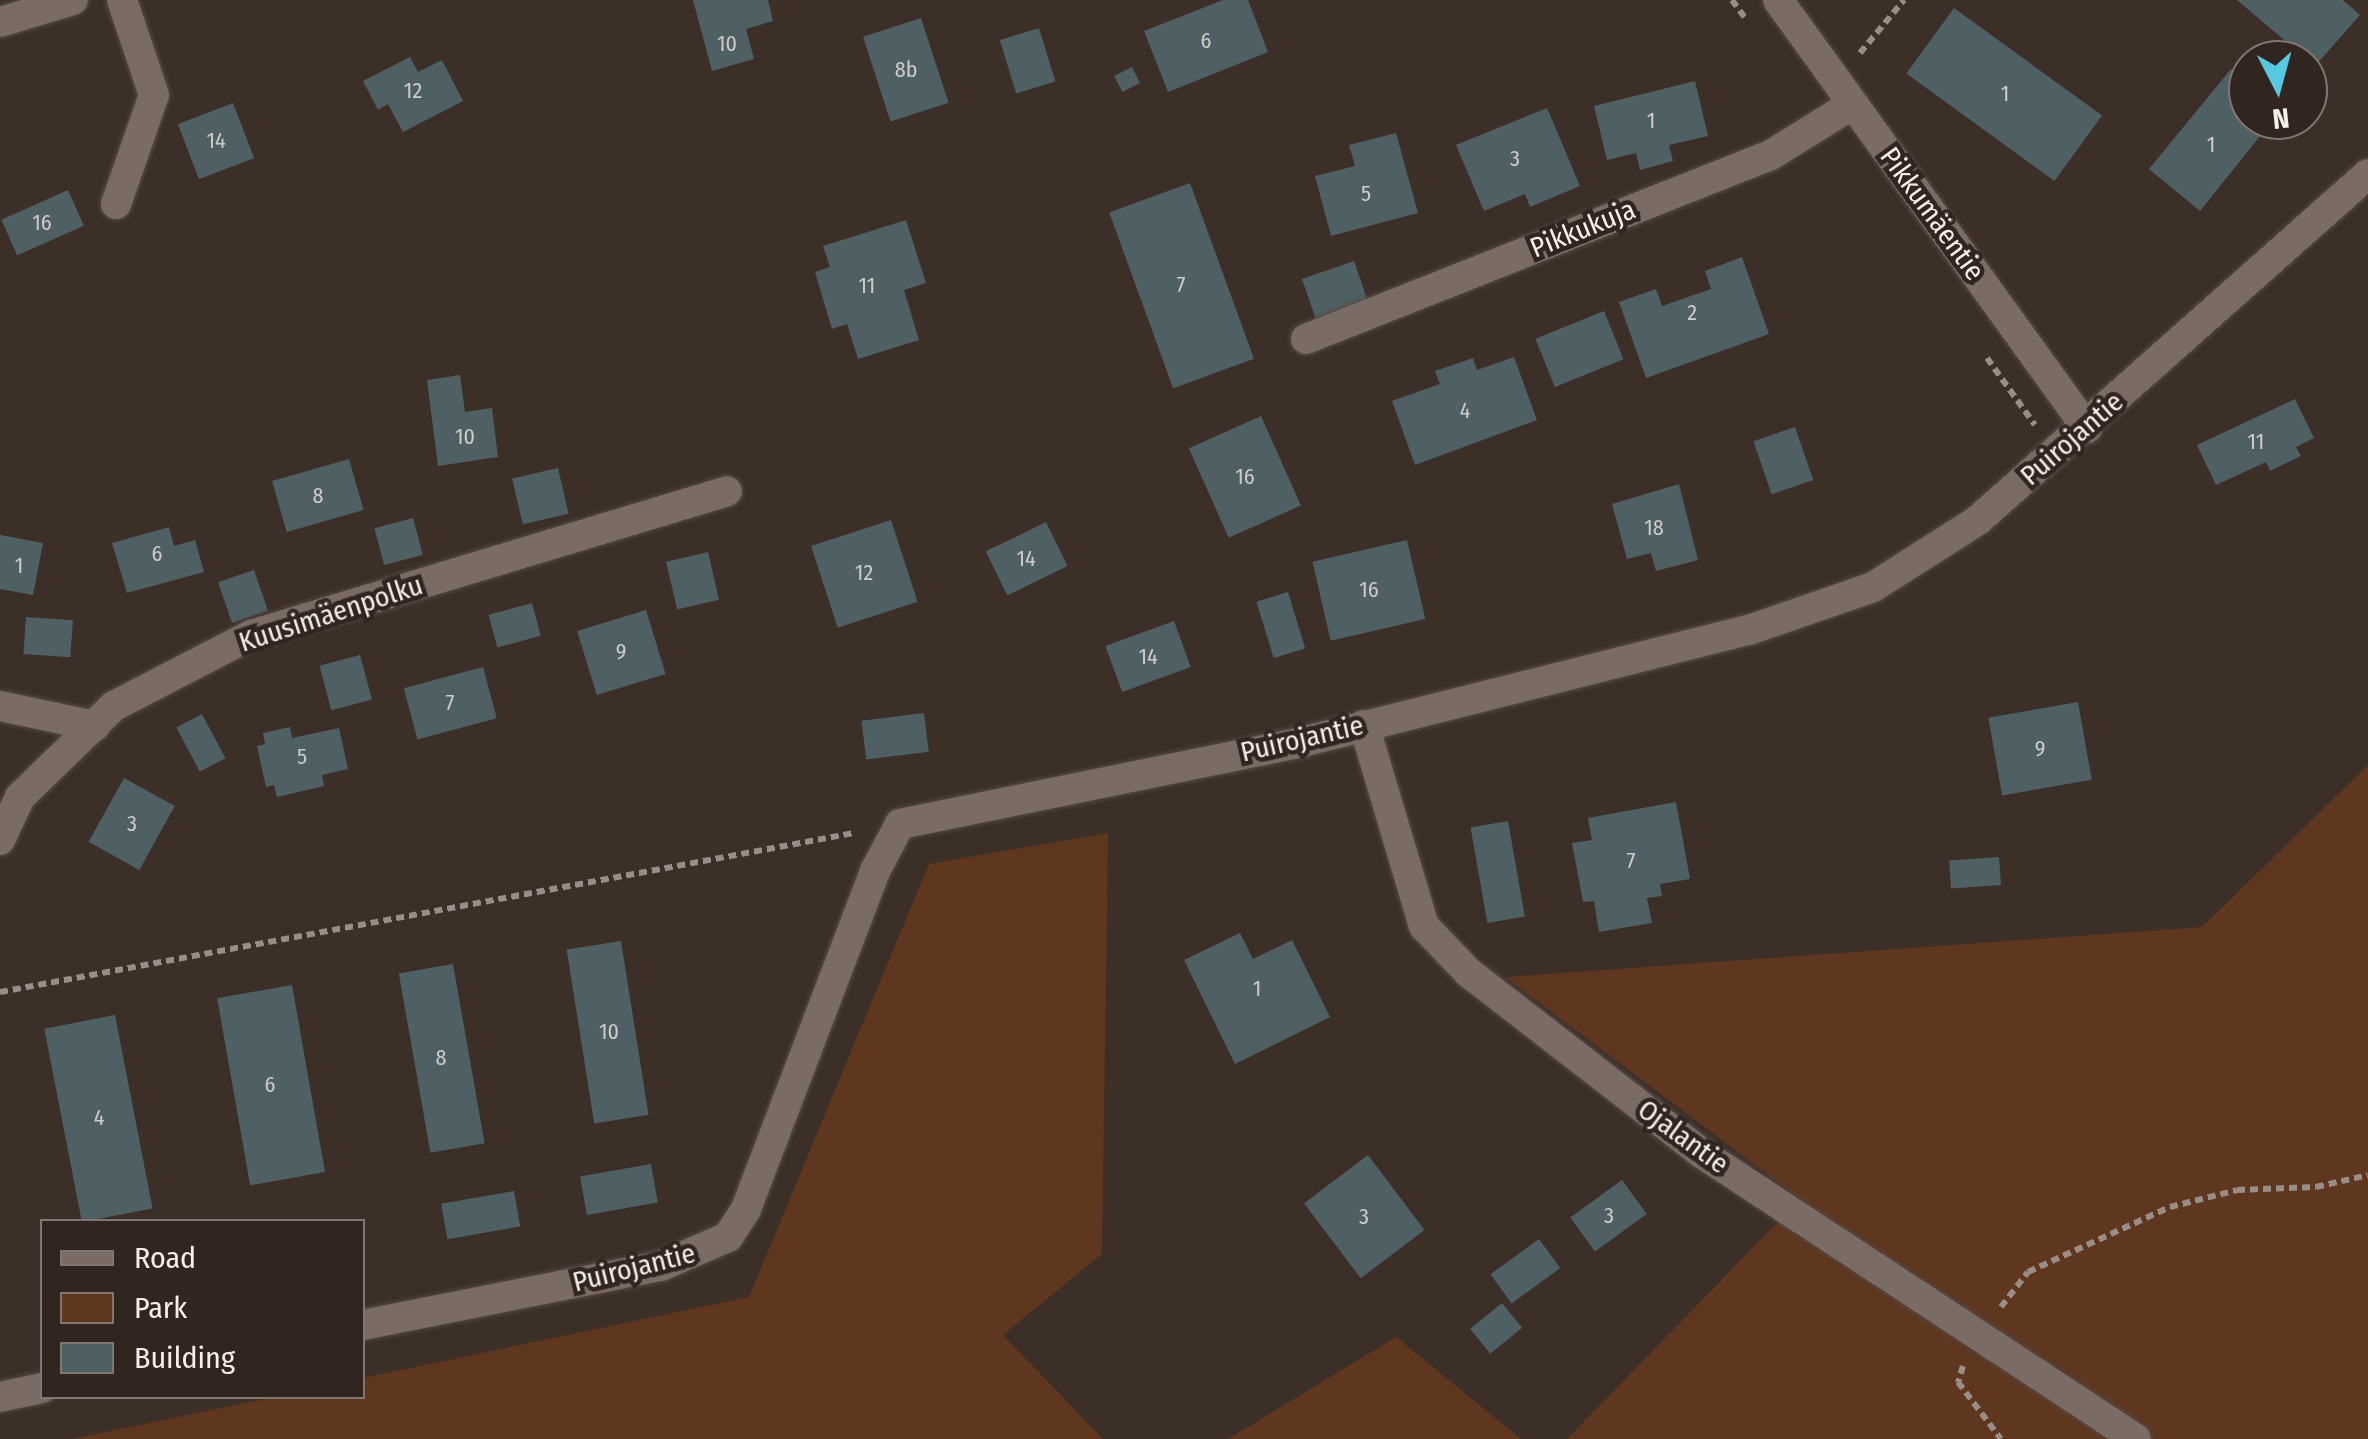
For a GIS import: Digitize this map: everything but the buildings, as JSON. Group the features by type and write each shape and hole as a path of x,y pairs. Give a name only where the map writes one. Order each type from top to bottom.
{"street":[{"path":"0,22 32,6 73,0"},
{"path":"116,204 154,95 122,0"},
{"name":"Pikkumäentie","path":"1778,0 2087,428"},
{"name":"Pikkukuja","path":"1306,339 1768,156 1844,92"},
{"name":"Puirojantie","path":"365,1324 661,1266 728,1237 746,1208 875,871 900,824 1364,725 1749,630 1873,587 1978,520 2087,428 2368,174"},
{"name":"Kuusimäenpolku","path":"0,840 20,797 114,706 251,636 727,492"},
{"path":"0,706 95,726"},
{"name":"Ojalantie","path":"1364,725 1424,926 1468,972 1702,1154 2136,1439"},
{"path":"0,1397 40,1388"}],"path":[{"path":"1844,92 1904,0"},
{"path":"0,992 900,824"},
{"path":"2001,1439 1958,1382 1975,1333 2028,1272 2154,1213 2238,1190 2316,1186 2368,1175"}],"green space":[{"path":"2368,765 2368,1439 1567,1439 1800,1199 1505,977 2202,927"},
{"path":"1108,833 1102,1254 1003,1335 1103,1439 72,1439 264,1399 365,1399 365,1378 749,1297 929,864"},
{"path":"1396,1337 1521,1439 1228,1439"}]}
